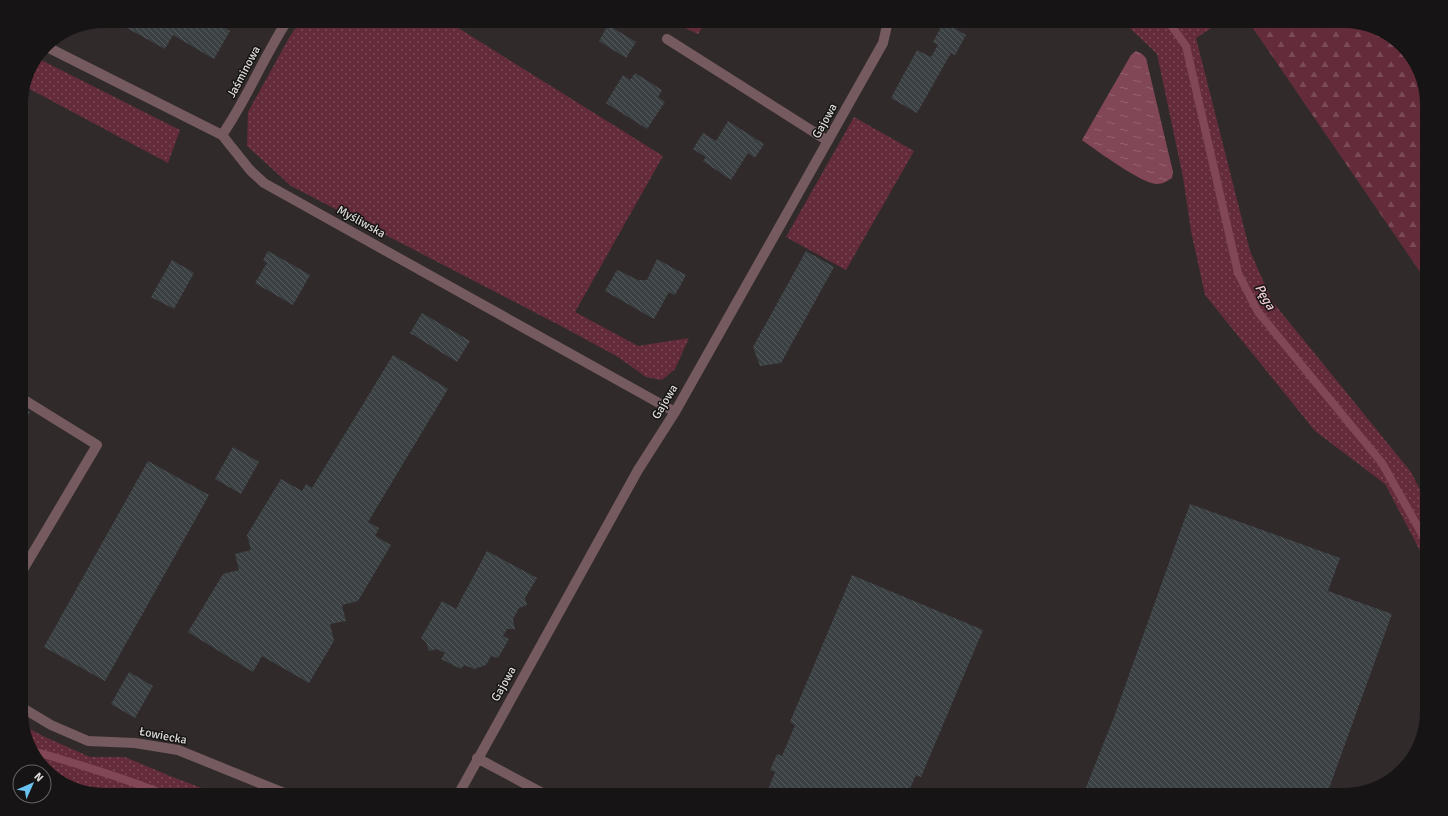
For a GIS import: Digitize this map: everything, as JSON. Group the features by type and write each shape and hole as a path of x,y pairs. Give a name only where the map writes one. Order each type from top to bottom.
{"street":[{"name":"Jaśminowa","path":"222,135 236,114 282,28"},
{"name":"Gajowa","path":"462,788 638,470 675,412 883,43 886,28"},
{"path":"668,39 828,141"},
{"name":"Myśliwska","path":"51,49 222,135 250,170 264,183 675,412"},
{"path":"28,402 97,445 28,561"},
{"name":"Łowiecka","path":"28,711 51,726 88,742 135,743 178,750 272,788"},
{"path":"478,758 533,788"}],"green space":[{"path":"296,28 458,28 663,156 575,312 638,346 689,338 675,369 662,380 646,377 618,357 565,328 291,186 247,146 248,112"},
{"path":"685,28 702,28 698,34"},
{"path":"1130,28 1211,28 1196,38 1250,251 1272,301 1411,472 1420,490 1420,551 1385,484 1315,431 1205,295 1191,231 1183,177 1157,54"},
{"path":"1253,28 1344,28 1364,31 1382,38 1394,47 1407,62 1416,80 1420,99 1420,272"},
{"path":"42,61 180,130 168,163 30,89 34,75"},
{"path":"854,117 914,151 846,270 786,237"},
{"path":"30,729 90,757 125,757 202,788 104,788 75,782 66,778 52,767 52,764 47,762 36,746"}],"water":[{"path":"1136,51 1146,58 1173,172 1172,178 1159,184 1141,179 1082,140 1131,55"}],"building":[{"path":"127,28 225,28 230,31 214,59 173,35 165,49"},
{"path":"606,28 613,28 636,42 626,58 599,41"},
{"path":"941,28 954,28 966,35 955,55 951,53 917,113 891,98 917,50 931,57 938,45 933,42"},
{"path":"635,73 662,90 658,97 665,102 647,129 606,103 623,75 630,80"},
{"path":"728,121 764,144 755,158 748,153 731,180 703,161 706,157 693,149 703,133 716,141"},
{"path":"268,251 310,275 293,305 255,283 267,263 263,260"},
{"path":"806,251 834,267 781,363 760,366 753,347"},
{"path":"657,259 686,275 675,295 669,292 654,319 605,291 617,270 638,280 647,280"},
{"path":"172,260 194,273 174,309 151,297"},
{"path":"422,313 470,341 457,362 410,333"},
{"path":"393,355 448,389 368,522 379,528 375,536 391,545 358,601 342,605 346,621 330,624 334,641 309,683 262,656 253,672 188,632 223,574 239,570 235,554 251,550 247,535 281,479 302,491 306,484 312,488"},
{"path":"233,447 259,462 241,494 215,479"},
{"path":"148,461 209,495 105,681 44,647"},
{"path":"1190,504 1340,558 1328,591 1392,614 1329,788 1086,788 1114,717"},
{"path":"487,551 537,578 525,598 527,605 519,608 513,619 515,629 507,629 503,636 509,639 498,658 491,656 486,665 474,669 464,665 461,669 441,659 445,653 437,649 429,651 426,642 421,638 442,601 456,609"},
{"path":"852,575 983,630 921,777 916,775 910,788 769,788 775,772 770,770 777,754 782,756 795,725 790,722"},
{"path":"129,672 153,686 135,718 111,704"}],"waterway":[{"name":"Pęga","path":"1173,28 1186,46 1238,273 1258,312 1382,463 1420,531"},
{"path":"41,753 149,788"}]}
